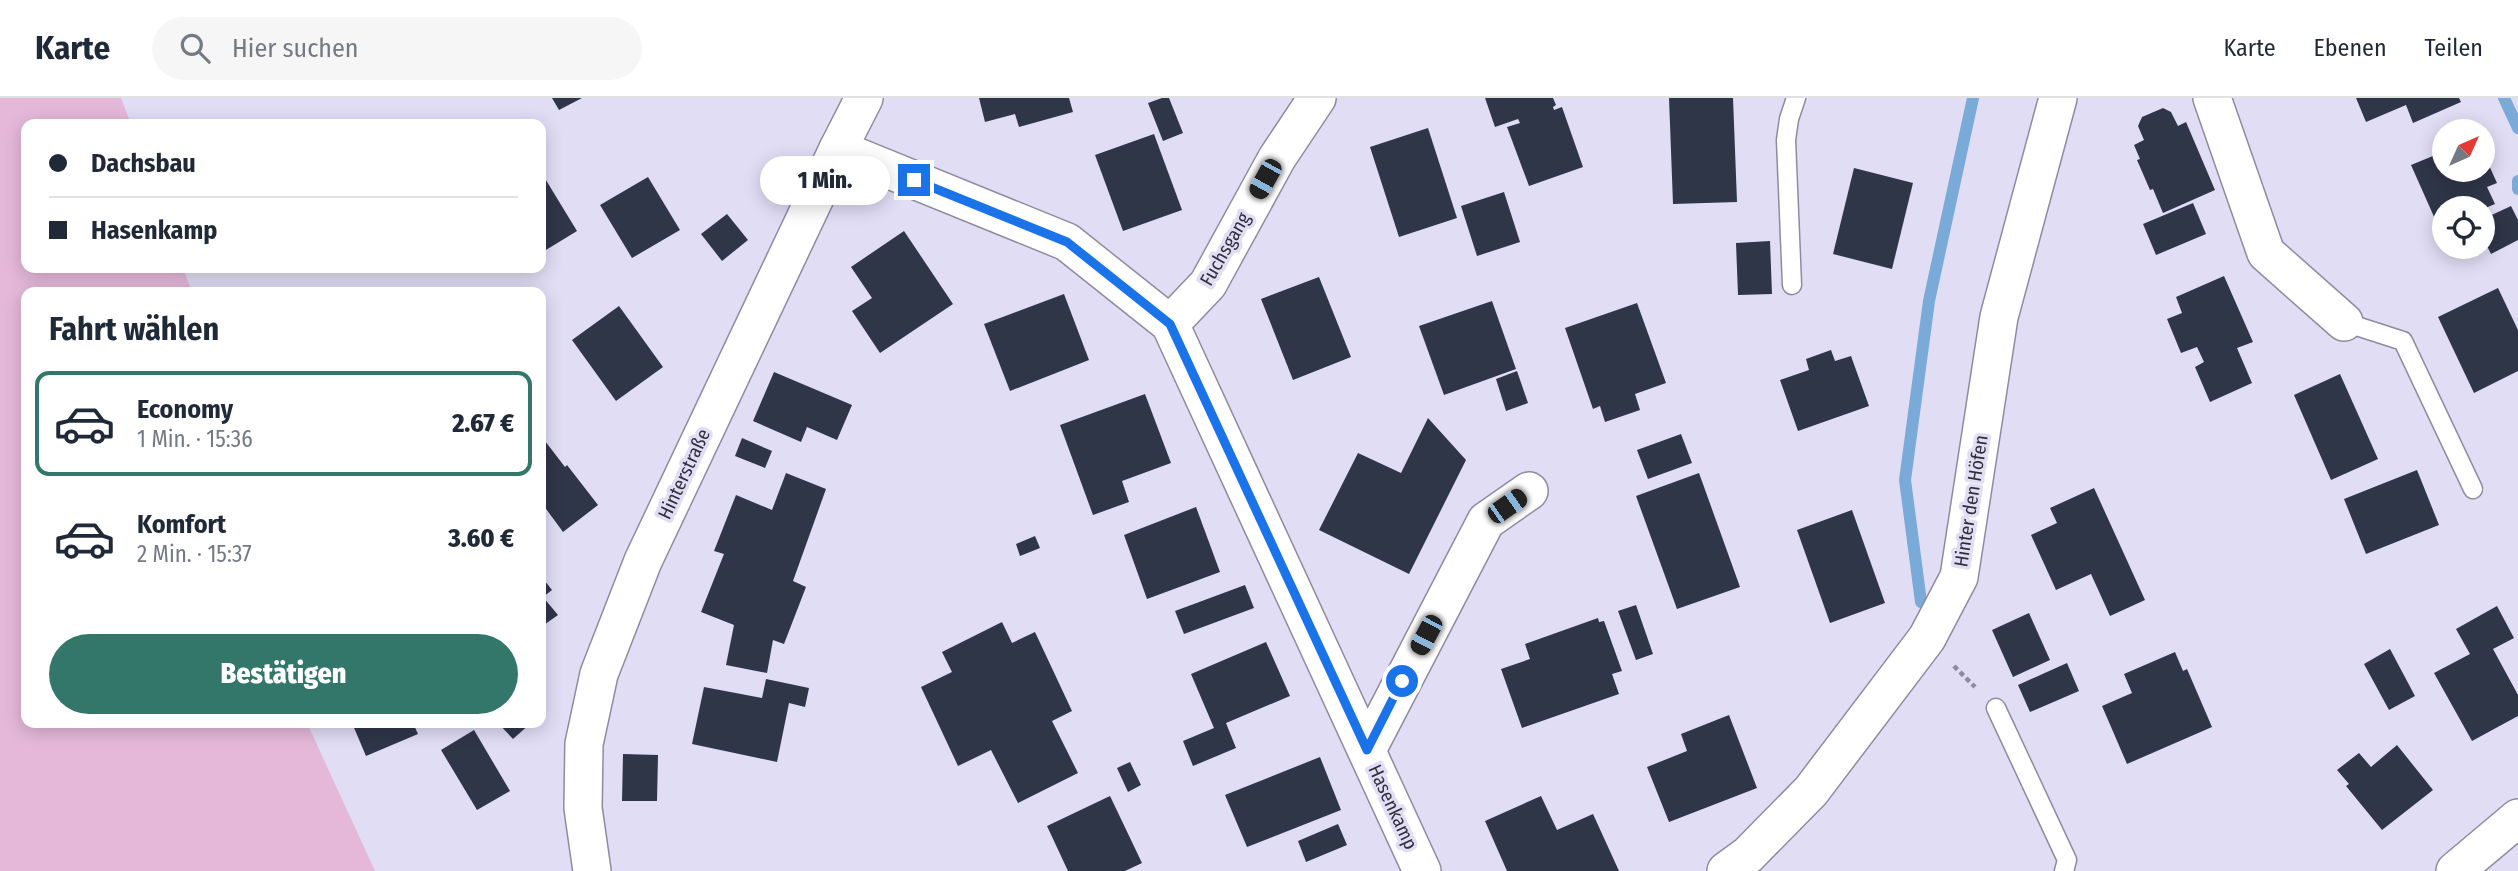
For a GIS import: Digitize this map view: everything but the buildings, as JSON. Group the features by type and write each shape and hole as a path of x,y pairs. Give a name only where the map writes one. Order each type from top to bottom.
{"street":[{"name":"Hinterstraße","path":"592,871 583,808 584,744 599,674 643,561 864,98"},
{"name":"Fuchsgang","path":"1170,324 1208,284 1277,158 1317,98"},
{"name":"Hinter den Höfen","path":"1726,871 1748,855 1811,791 1927,638 1959,577 1999,317 2058,98"},
{"path":"2212,98 2266,253 2344,322"},
{"name":"Hasenkamp","path":"838,149 1067,242 1170,324 1422,871"},
{"path":"1367,750 1486,521 1529,491"},
{"path":"2455,871 2518,818"}],"lane":[{"path":"1792,285 1786,140 1796,98"},
{"path":"2344,322 2403,341 2473,489"},
{"path":"1996,708 2067,860 2064,871"}],"path":[{"path":"1927,638 1996,708"}],"shaded area":[{"path":"0,98 121,98 129,119 21,119 21,273 185,273 190,287 21,287 21,728 309,728 375,871 0,871"}],"waterway":[{"path":"1921,602 1905,480 1929,301 1973,98"},
{"path":"2504,98 2518,128"},
{"path":"2518,181 2518,189"}],"route":[{"path":"914,180 1067,242 1170,324 1367,750 1402,681"}]}
